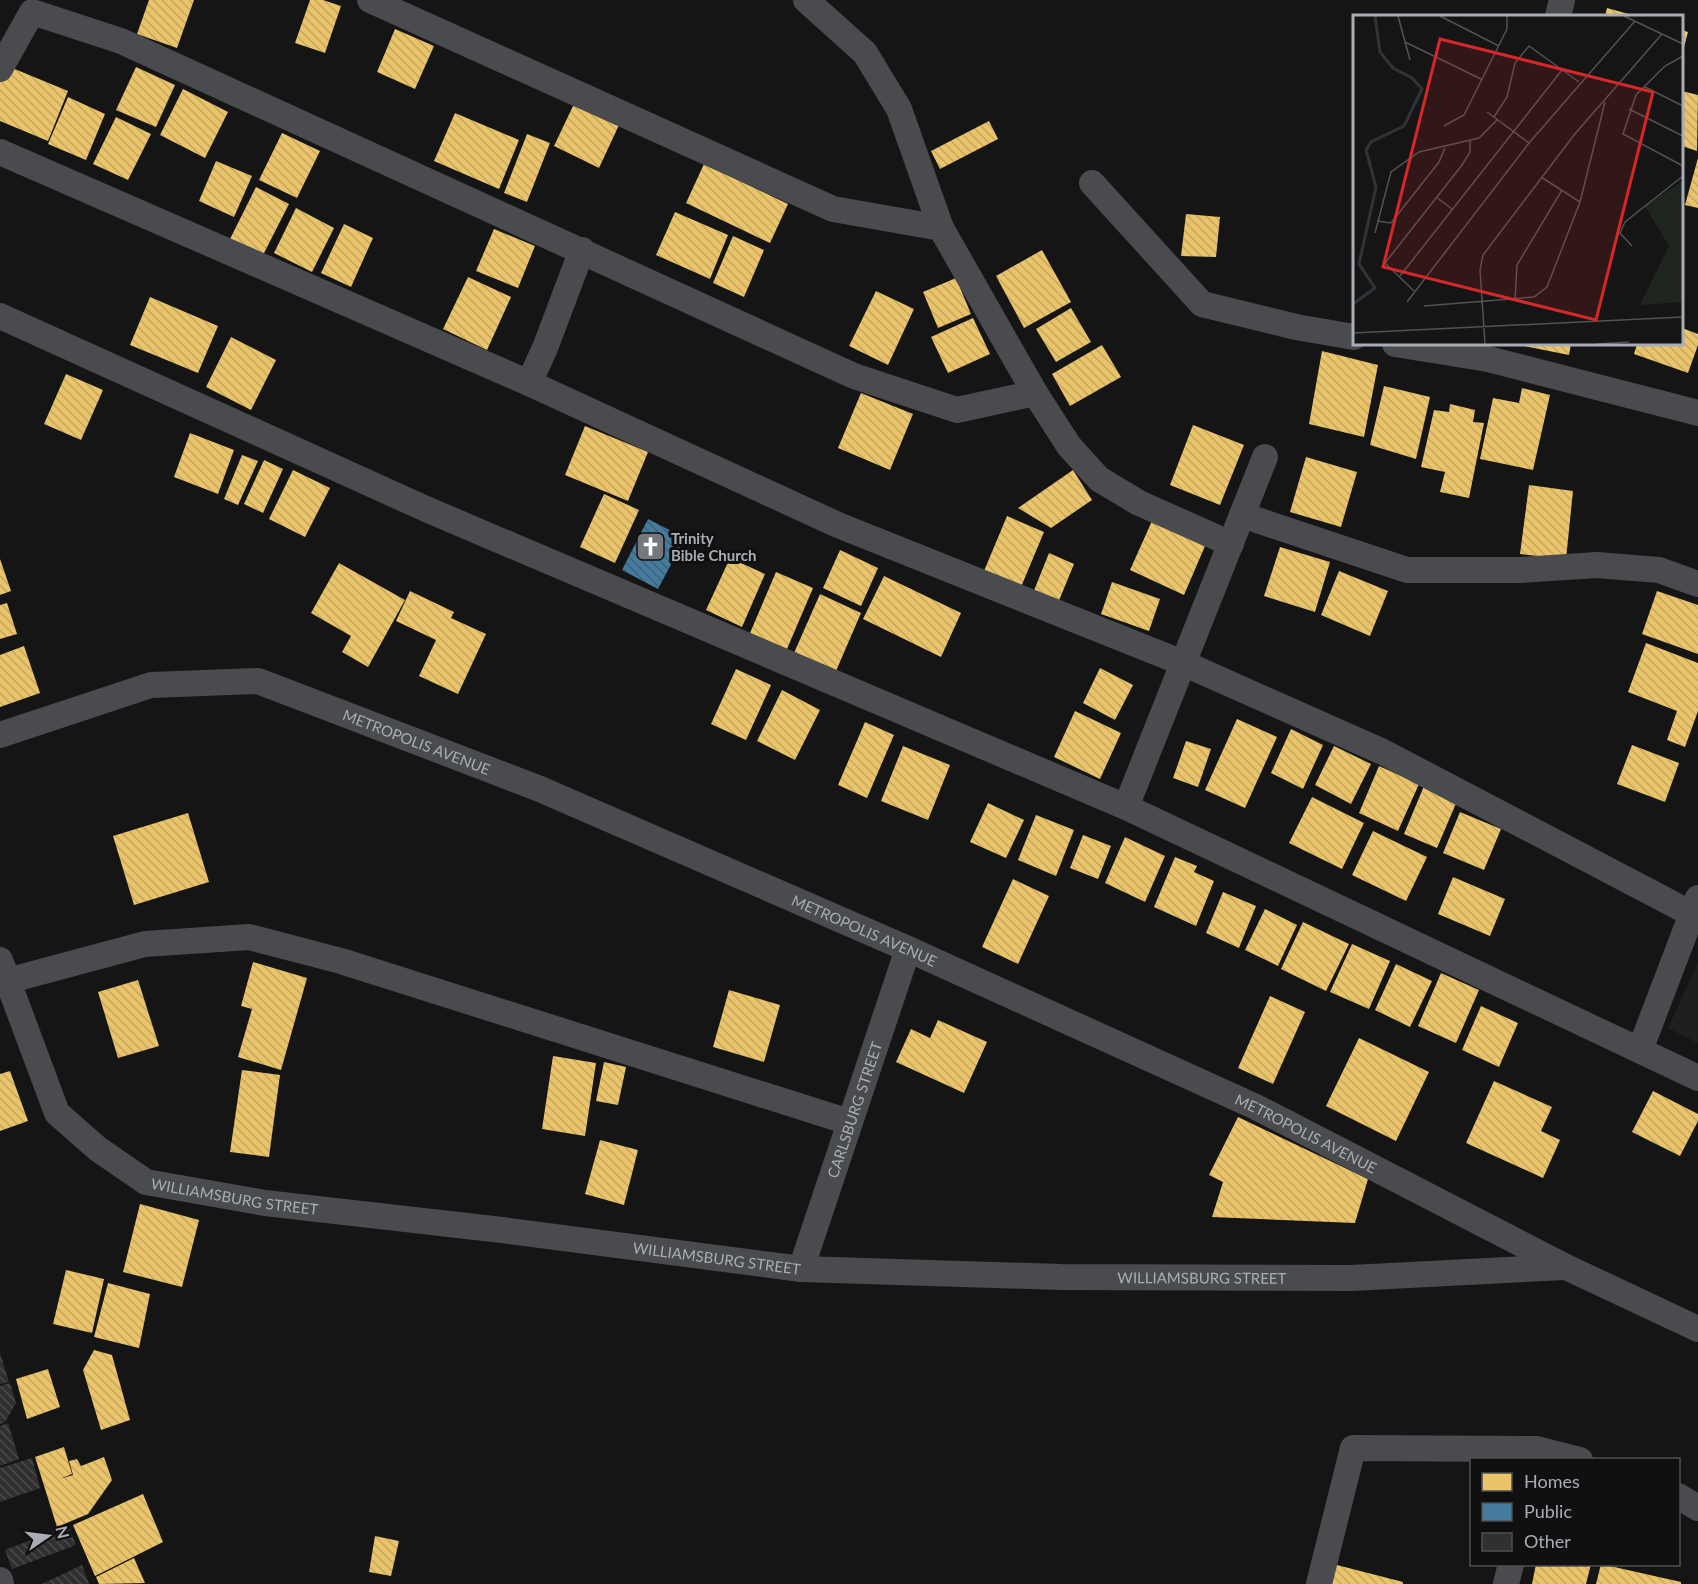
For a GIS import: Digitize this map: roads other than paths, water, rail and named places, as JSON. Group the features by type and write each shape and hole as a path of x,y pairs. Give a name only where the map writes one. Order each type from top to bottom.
{"street":[{"path":"370,0 833,209 941,228"},
{"path":"806,0 864,53 899,109 941,228 1035,393 1069,446 1099,478 1138,503 1231,544"},
{"path":"1558,15 1562,0"},
{"path":"0,69 32,12 122,41 854,376 957,410 1035,393"},
{"path":"0,152 529,383 838,525 1183,663 1383,752 1694,905 1640,1050"},
{"path":"1092,183 1202,304 1296,327 1353,337"},
{"path":"529,383 545,348 582,250"},
{"path":"0,316 426,509 1126,807 1698,1078"},
{"path":"1409,345 1490,351 1698,414"},
{"path":"1126,807 1265,457"},
{"path":"1242,515 1407,570 1520,570 1597,565 1659,570 1698,584"},
{"name":"METROPOLIS AVENUE","path":"0,735 151,685 258,681 540,789 908,950 1256,1107 1566,1267 1698,1329"},
{"path":"4,971 145,944 249,937 341,961 849,1122"},
{"name":"CARLSBURG STREET","path":"801,1269 908,950"},
{"name":"WILLIAMSBURG STREET","path":"4,971 57,1113 98,1149 146,1182 265,1203 502,1230 801,1269 1061,1277 1351,1278 1566,1267"},
{"path":"1319,1584 1353,1448 1536,1454 1565,1458"},
{"path":"1680,1497 1698,1508"},
{"path":"1506,1584 1510,1566"}],"place":[{"name":"Trinity Bible Church","path":"650,547"}]}
